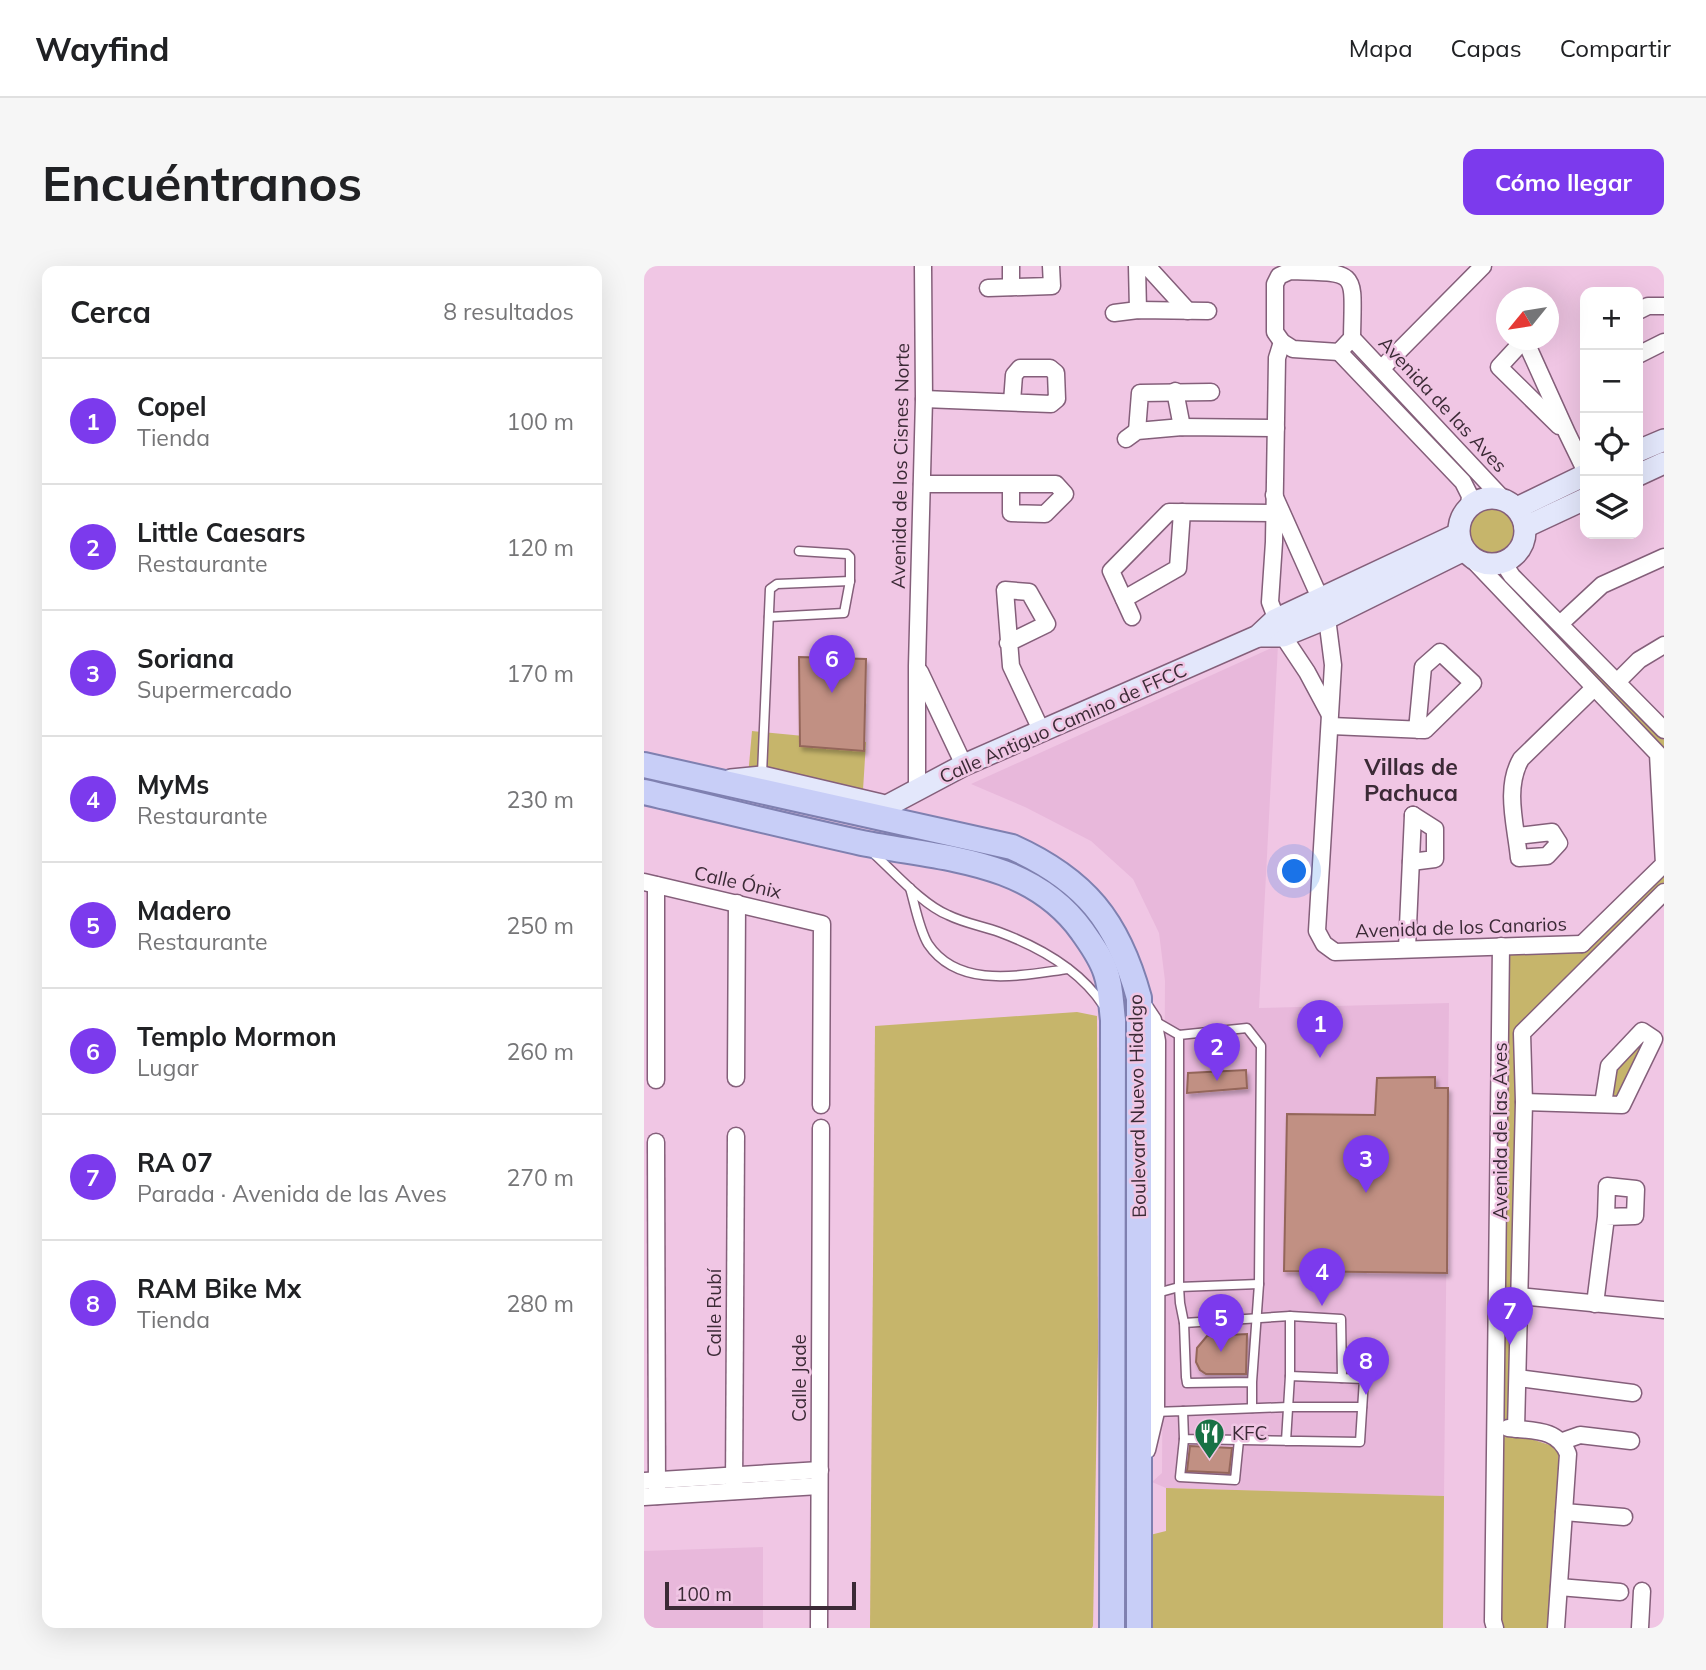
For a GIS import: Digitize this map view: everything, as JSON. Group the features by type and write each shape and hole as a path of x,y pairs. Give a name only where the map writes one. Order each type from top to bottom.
{"main road":[{"path":"1643,450 1664,440"},
{"path":"1643,473 1664,463"},
{"path":"1515,512 1583,476"},
{"path":"1515,512 1523,543 1514,556 1500,564 1490,565 1464,547 1460,519 1469,506 1483,499 1515,512 1580,500"},
{"name":"Calle Antiguo Camino de FFCC","path":"871,807 917,790 964,765 1464,547"},
{"name":"Boulevard Nuevo Hidalgo","path":"644,765 718,782 871,807 1012,847 1042,860 1070,880 1094,903 1118,937 1130,964 1139,998 1148,1412 1139,1479 1139,1628"},
{"path":"718,782 762,777 871,807 951,824 972,837"},
{"path":"740,814 776,815 821,823 846,821 871,807 917,790"},
{"path":"917,790 914,807 918,816"},
{"name":"Boulevard Nuevo Hidalgo","path":"644,792 860,842 999,869 1028,882 1072,917 1095,949 1106,973 1113,1020 1112,1628"}],"street":[{"name":"Avenida de los Cisnes Norte","path":"917,790 917,666 924,399 923,266"},
{"path":"1010,266 1011,287"},
{"path":"988,288 1052,286 1051,266"},
{"path":"1138,266 1138,310"},
{"path":"1147,266 1188,311"},
{"path":"1382,368 1483,266"},
{"path":"1274,271 1352,271 1352,338 1339,352 1293,349 1282,342 1275,332 1274,271"},
{"path":"1643,309 1648,306 1664,306"},
{"path":"1114,313 1138,310 1208,312"},
{"name":"Avenida de las Aves","path":"1352,338 1515,512"},
{"name":"Avenida de los Canarios","path":"1282,342 1277,358 1274,495 1277,513 1270,603 1279,628 1307,672 1330,720"},
{"path":"1643,352 1664,342"},
{"path":"1515,350 1499,367 1567,433"},
{"path":"1530,350 1580,460"},
{"name":"Avenida de las Aves","path":"1339,352 1463,482 1468,488 1469,506"},
{"path":"1175,391 1182,427"},
{"path":"1211,391 1140,393 1132,435 1182,427 1276,428"},
{"path":"924,399 1012,402"},
{"path":"922,484 1011,485"},
{"path":"1132,617 1111,570 1169,512 1277,513"},
{"path":"1124,599 1178,568 1182,512"},
{"name":"Avenida de los Canarios","path":"1277,513 1290,534 1324,608 1333,665 1317,931 1324,944 1335,951 1582,944"},
{"path":"1274,541 1282,535 1290,534"},
{"path":"1464,547 1594,688 1661,751 1664,864 1582,944 1591,964"},
{"path":"1560,624 1602,585 1664,557"},
{"path":"1508,560 1508,570 1664,730"},
{"path":"1009,643 1011,666 1042,732"},
{"path":"1617,682 1639,660 1664,645"},
{"path":"1330,720 1417,730 1425,730 1473,683 1440,652 1423,667 1417,730"},
{"path":"1307,672 1325,671 1333,665"},
{"name":"Avenida de los Cisnes Norte","path":"917,666 964,765"},
{"path":"1517,835 1511,785 1514,771 1521,759 1594,688"},
{"path":"917,719 937,710"},
{"path":"1407,948 1413,815 1435,829 1435,859 1411,862"},
{"path":"650,883 656,1080"},
{"name":"Calle Ónix","path":"650,883 822,924 821,1105"},
{"name":"Avenida de las Aves","path":"1516,1429 1524,1102 1522,1034 1664,892"},
{"path":"736,1078 737,903"},
{"name":"Avenida de las Aves","path":"1495,1628 1501,946"},
{"path":"1112,1293 1145,1293 1157,1041 1153,1020 1139,998"},
{"path":"1501,1026 1522,1034"},
{"path":"1524,1102 1603,1104"},
{"name":"Calle Jade","path":"819,1628 821,1128"},
{"name":"Calle Rubí","path":"734,1483 736,1136"},
{"path":"656,1142 650,1488 820,1478"},
{"path":"1595,1304 1606,1217"},
{"path":"1519,1296 1664,1310"},
{"path":"1518,1378 1633,1393"},
{"path":"1496,1427 1553,1434 1563,1441 1568,1454 1556,1628"},
{"path":"1563,1441 1580,1435 1631,1441"},
{"path":"1564,1512 1624,1517"},
{"path":"1559,1587 1620,1592"},
{"path":"1640,1628 1642,1591"}],"lane":[{"path":"769,617 841,615 846,609 851,560 847,554 799,551"},
{"path":"762,777 770,589 777,584 850,581"},
{"path":"860,842 931,905 947,915 1002,933 1070,969 1081,977 1113,1020"},
{"path":"909,885 927,942 940,958 956,970 1009,977 1070,969"},
{"path":"1153,1020 1179,1035 1247,1028 1261,1046 1259,1284 1252,1408"},
{"path":"1179,1035 1179,1287 1187,1383 1252,1382"},
{"path":"1145,1293 1179,1287 1259,1284"},
{"path":"1184,1323 1290,1315 1341,1319 1342,1378"},
{"path":"1286,1441 1290,1315"},
{"path":"1184,1440 1360,1442 1364,1378 1290,1376"},
{"path":"1148,1412 1362,1407"},
{"path":"1183,1411 1184,1440 1180,1477 1236,1480 1239,1440"}],"shaded area":[{"path":"1489,503 1515,512 1520,525 1516,552 1497,563 1664,740 1664,797 1662,754 1474,557 1466,539 1465,525 1472,514"},
{"path":"1278,645 1259,1008 1449,1003 1444,1496 1166,1488 1152,1482 1162,1473 1165,981 1159,933 1133,879 1091,841 1025,807 971,784"},
{"path":"752,731 866,742 862,806 747,788"},
{"path":"1664,867 1664,882 1521,1030 1515,1434 1559,1448 1551,1628 1501,1628 1500,1440 1505,950 1581,948"},
{"path":"1077,1012 1097,1016 1098,1349 1093,1626 870,1628 875,1026"},
{"path":"1635,1041 1643,1046 1619,1101 1609,1100 1613,1067"},
{"path":"1166,1488 1444,1496 1443,1628 1150,1628 1150,1535 1166,1531"},
{"path":"763,1547 763,1628 644,1628 644,1551"}],"building":[{"path":"799,657 866,659 864,751 800,746"},
{"path":"1246,1070 1247,1088 1187,1093 1188,1073"},
{"path":"1435,1077 1435,1088 1448,1088 1447,1273 1284,1271 1287,1114 1375,1115 1377,1078"},
{"path":"1247,1334 1246,1374 1206,1374 1200,1370 1196,1362 1197,1348 1207,1336"},
{"name":"KFC","path":"1190,1446 1232,1448 1229,1473 1187,1471"}],"place":[{"name":"Templo Mormon","path":"832,693"},
{"name":"Copel","path":"1320,1058"},
{"name":"Little Caesars","path":"1217,1081"},
{"name":"Soriana","path":"1366,1193"},
{"name":"MyMs","path":"1322,1306"},
{"name":"RA 07","path":"1510,1345"},
{"name":"Madero","path":"1221,1352"},
{"name":"RAM Bike Mx","path":"1366,1395"},
{"name":"KFC","path":"1209,1460"}],"district":[{"name":"Villas de Pachuca","path":"1411,779"}]}
